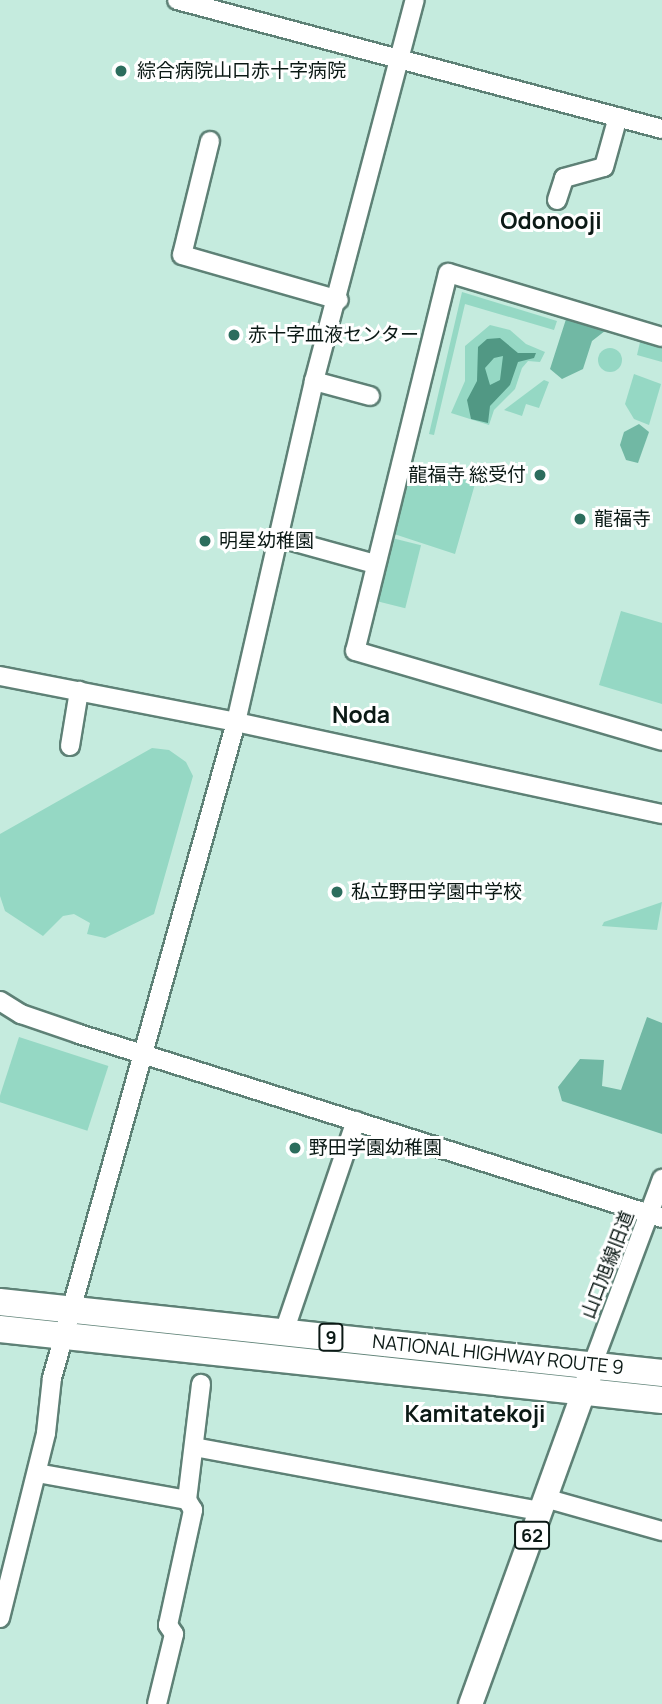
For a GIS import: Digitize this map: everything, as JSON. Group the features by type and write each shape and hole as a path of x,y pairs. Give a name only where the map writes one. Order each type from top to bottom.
{"highway":[{"name":"NATIONAL HIGHWAY ROUTE 9","path":"0,1303 662,1373"},
{"name":"NATIONAL HIGHWAY ROUTE 9","path":"0,1329 662,1400"}],"main road":[{"name":"62","path":"470,1704 592,1366"}],"street":[{"path":"177,0 662,129"},
{"path":"0,1618 37,1473 52,1378 236,722 314,381 339,300 415,0"},
{"path":"557,200 564,178 604,167 618,117"},
{"path":"209,141 182,255 339,300"},
{"path":"662,337 448,273 355,651 662,741"},
{"path":"314,381 370,396"},
{"path":"277,537 375,565"},
{"path":"0,676 236,722 662,814"},
{"path":"70,746 79,691"},
{"path":"0,1001 21,1014 656,1215"},
{"path":"284,1332 356,1121"},
{"name":"山口旭線旧道","path":"592,1366 656,1215 662,1179"},
{"path":"157,1704 174,1634 168,1625 193,1510 187,1500 201,1384"},
{"path":"194,1447 543,1505 662,1531"},
{"path":"37,1473 187,1500"}],"shaded area":[{"path":"462,292 557,321 554,330 465,304 434,435 429,434"},
{"path":"567,316 610,327 592,341 583,369 562,379 550,369"},
{"path":"490,325 510,330 526,344 545,352 540,362 528,361 522,368 515,389 494,410 489,425 451,413 465,381 465,346"},
{"path":"500,338 518,353 536,353 534,358 518,362 510,385 490,406 488,423 471,419 467,400 477,381 478,347 487,339","holes":["503,356 500,380 490,385 485,368 494,358"]},
{"path":"641,338 662,345 662,362 637,355"},
{"path":"610,348 621,355 622,360 615,371 610,372 599,365 598,360 605,349"},
{"path":"634,374 661,384 649,425 634,419 625,404"},
{"path":"544,380 549,382 539,408 526,404 522,416 504,410"},
{"path":"639,424 649,432 638,463 626,460 620,445 624,432"},
{"path":"431,462 477,477 455,554 391,533 405,477 425,483"},
{"path":"388,537 421,545 405,608 372,600"},
{"path":"621,611 662,623 662,704 599,685"},
{"path":"152,748 169,750 186,762 193,776 154,914 105,938 87,934 90,923 74,914 63,916 43,936 5,911 0,896 0,834"},
{"path":"662,902 657,930 602,926 604,922"},
{"path":"647,1017 662,1023 662,1134 562,1101 558,1087 580,1059 604,1060 602,1086 621,1090"},
{"path":"19,1037 108,1066 87,1131 0,1102"}],"place":[{"name":"綜合病院山口赤十字病院","path":"121,71"},
{"name":"赤十字血液センター","path":"234,335"},
{"name":"龍福寺 総受付","path":"540,475"},
{"name":"龍福寺","path":"580,519"},
{"name":"明星幼稚園","path":"205,541"},
{"name":"私立野田学園中学校","path":"337,892"},
{"name":"野田学園幼稚園","path":"295,1148"}],"district":[{"name":"Odonooji","path":"551,220"},
{"name":"Noda","path":"361,714"},
{"name":"Kamitatekoji","path":"475,1413"}]}
